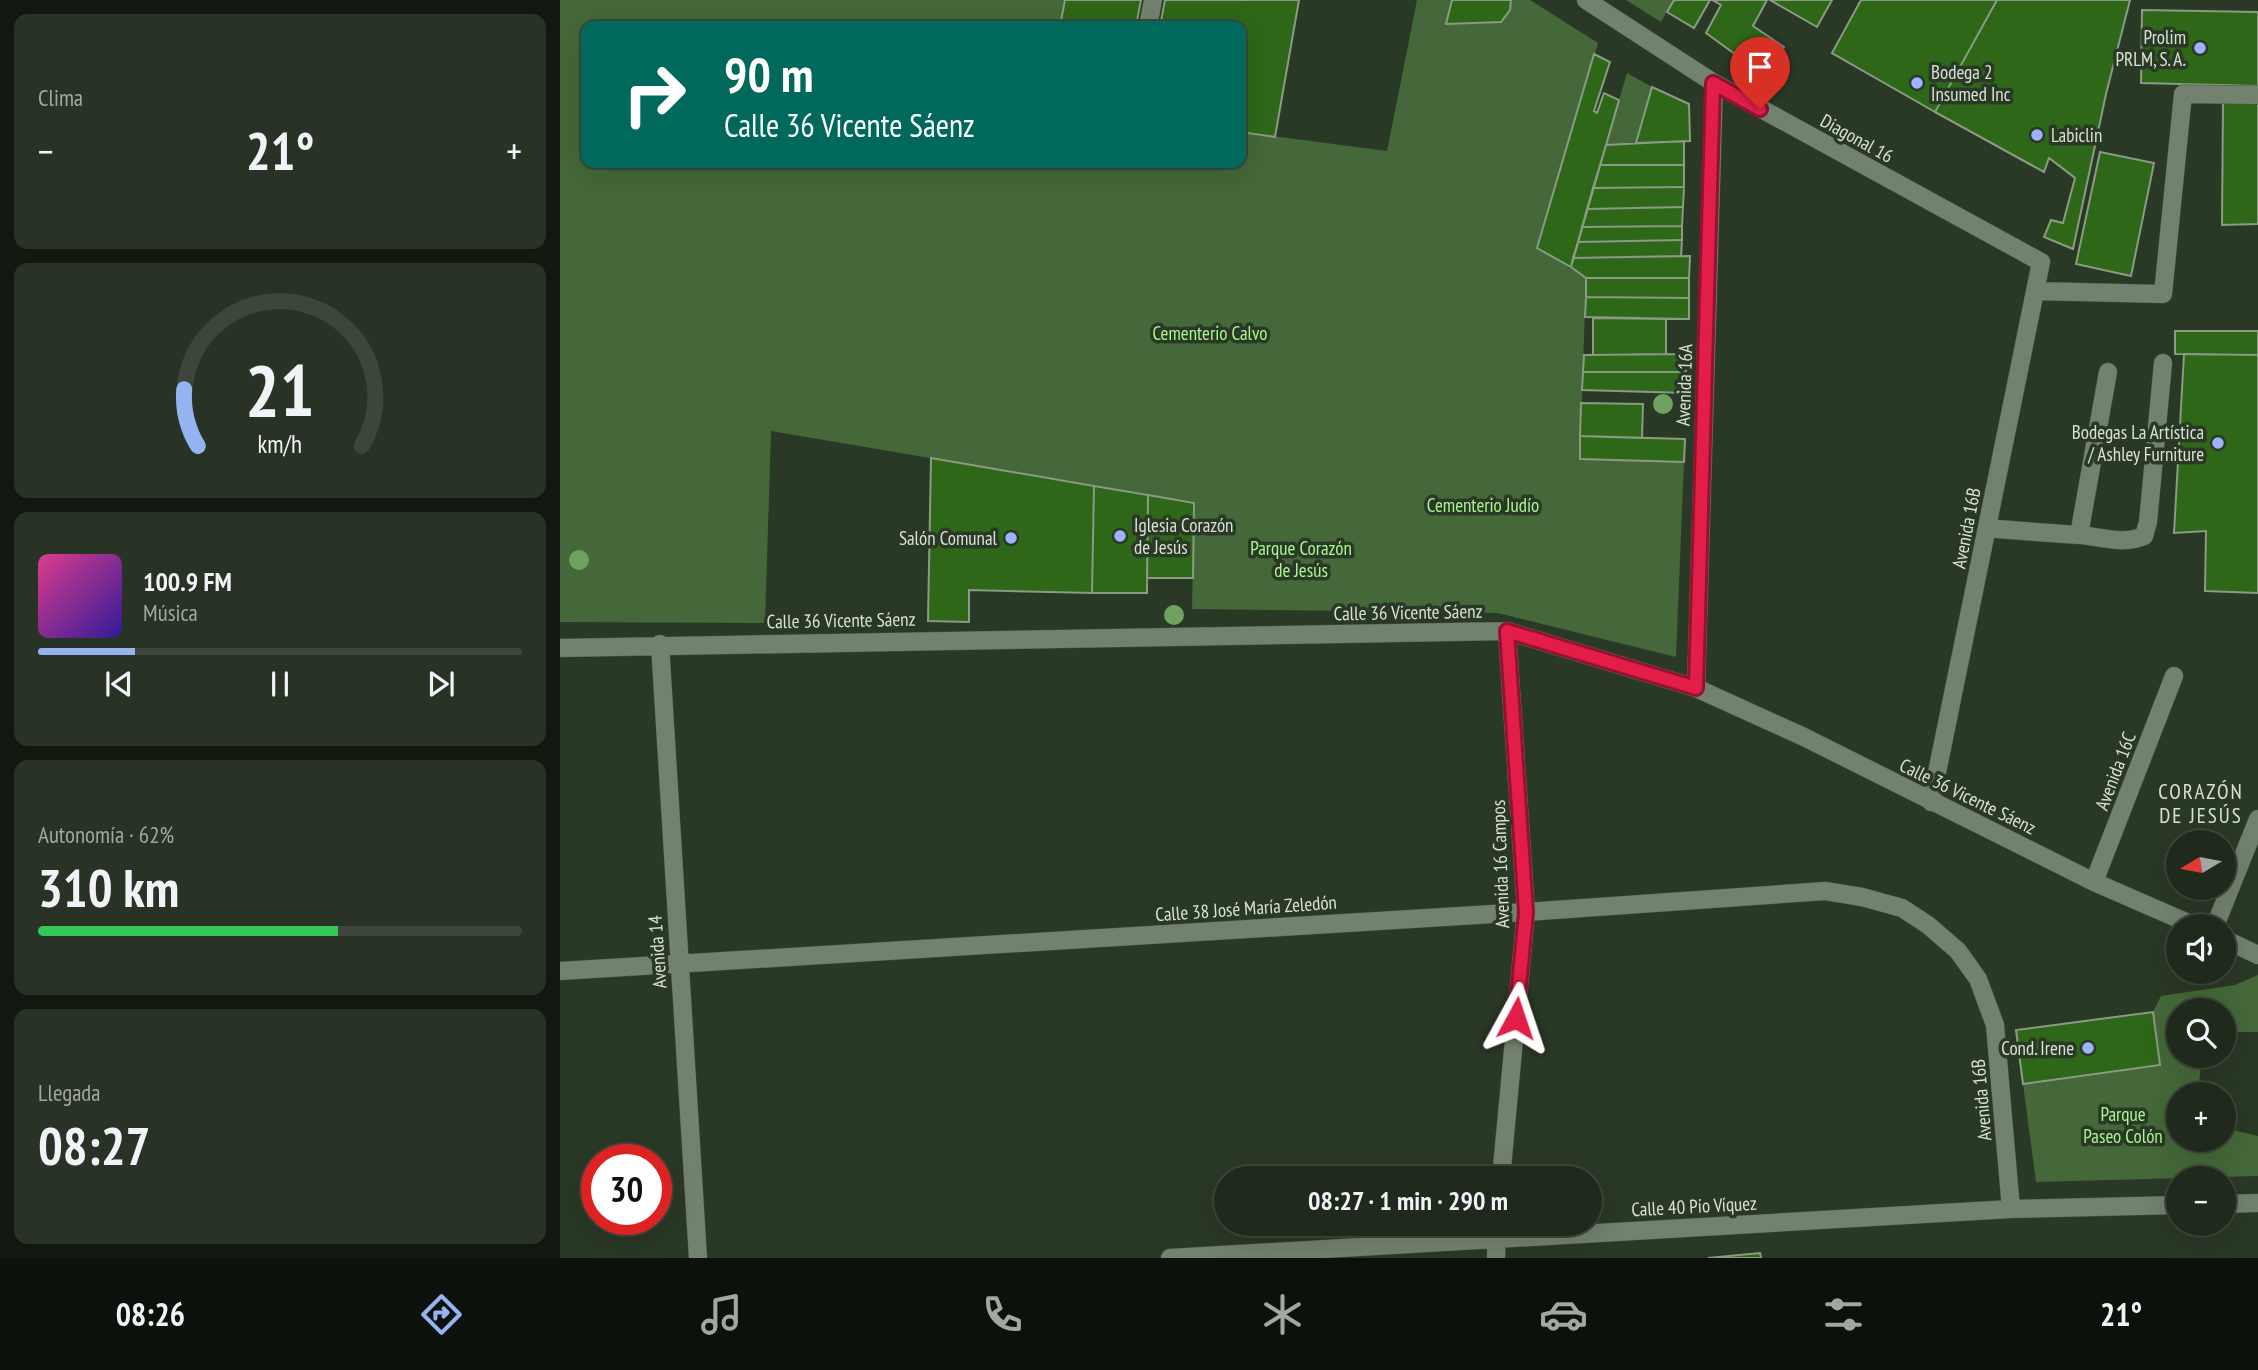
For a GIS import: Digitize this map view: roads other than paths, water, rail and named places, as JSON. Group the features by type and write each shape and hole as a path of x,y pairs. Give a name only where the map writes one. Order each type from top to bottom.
{"street":[{"path":"1148,21 1153,0"},
{"name":"Diagonal 16","path":"1586,0 1713,83 2042,262"},
{"name":"Avenida 16A","path":"1696,688 1713,83"},
{"path":"2035,291 2163,294 2183,94 2258,95"},
{"name":"Avenida 16B","path":"1931,802 2042,262"},
{"path":"1987,528 2130,542 2144,536 2148,523 2163,363"},
{"path":"2079,535 2108,372"},
{"name":"Calle 36 Vicente Sáenz","path":"560,648 660,644 1507,631 1696,688 1804,737 2094,882 2167,914"},
{"name":"Avenida 16 Campos","path":"1502,1166 1526,912 1507,631"},
{"name":"Avenida 14","path":"660,644 698,1258"},
{"name":"Avenida 16C","path":"2094,882 2175,676"},
{"path":"2220,914 2258,819"},
{"name":"Calle 38 José María Zeledón","path":"560,971 1825,891 1862,897 1902,908 1928,925"},
{"name":"Avenida 16B","path":"1928,925 1958,951 1978,979 1995,1025 2011,1209"},
{"path":"2236,945 2258,955"},
{"path":"2236,1204 2258,1203"},
{"name":"Calle 40 Pío Víquez","path":"1602,1226 2011,1209 2166,1205"},
{"name":"Calle 40 Pío Víquez","path":"1170,1258 1436,1236"},
{"path":"1496,1236 1496,1258"}],"place":[{"name":"Prolim PRLM, S. A.","path":"2200,48"},
{"name":"Bodega 2 Insumed Inc","path":"1917,83"},
{"name":"Labiclin","path":"2037,135"},
{"name":"Bodegas La Artística / Ashley Furniture","path":"2218,443"},
{"name":"Iglesia Corazón de Jesús","path":"1120,536"},
{"name":"Salón Comunal","path":"1011,538"},
{"name":"Cond. Irene","path":"2088,1048"}],"district":[{"name":"CORAZÓN DE JESÚS","path":"2201,803"}],"park label":[{"name":"Cementerio Calvo","path":"1210,333"},
{"name":"Cementerio Judío","path":"1483,505"},
{"name":"Parque Corazón de Jesús","path":"1301,559"},
{"name":"Parque Paseo Colón","path":"2123,1125"}]}
